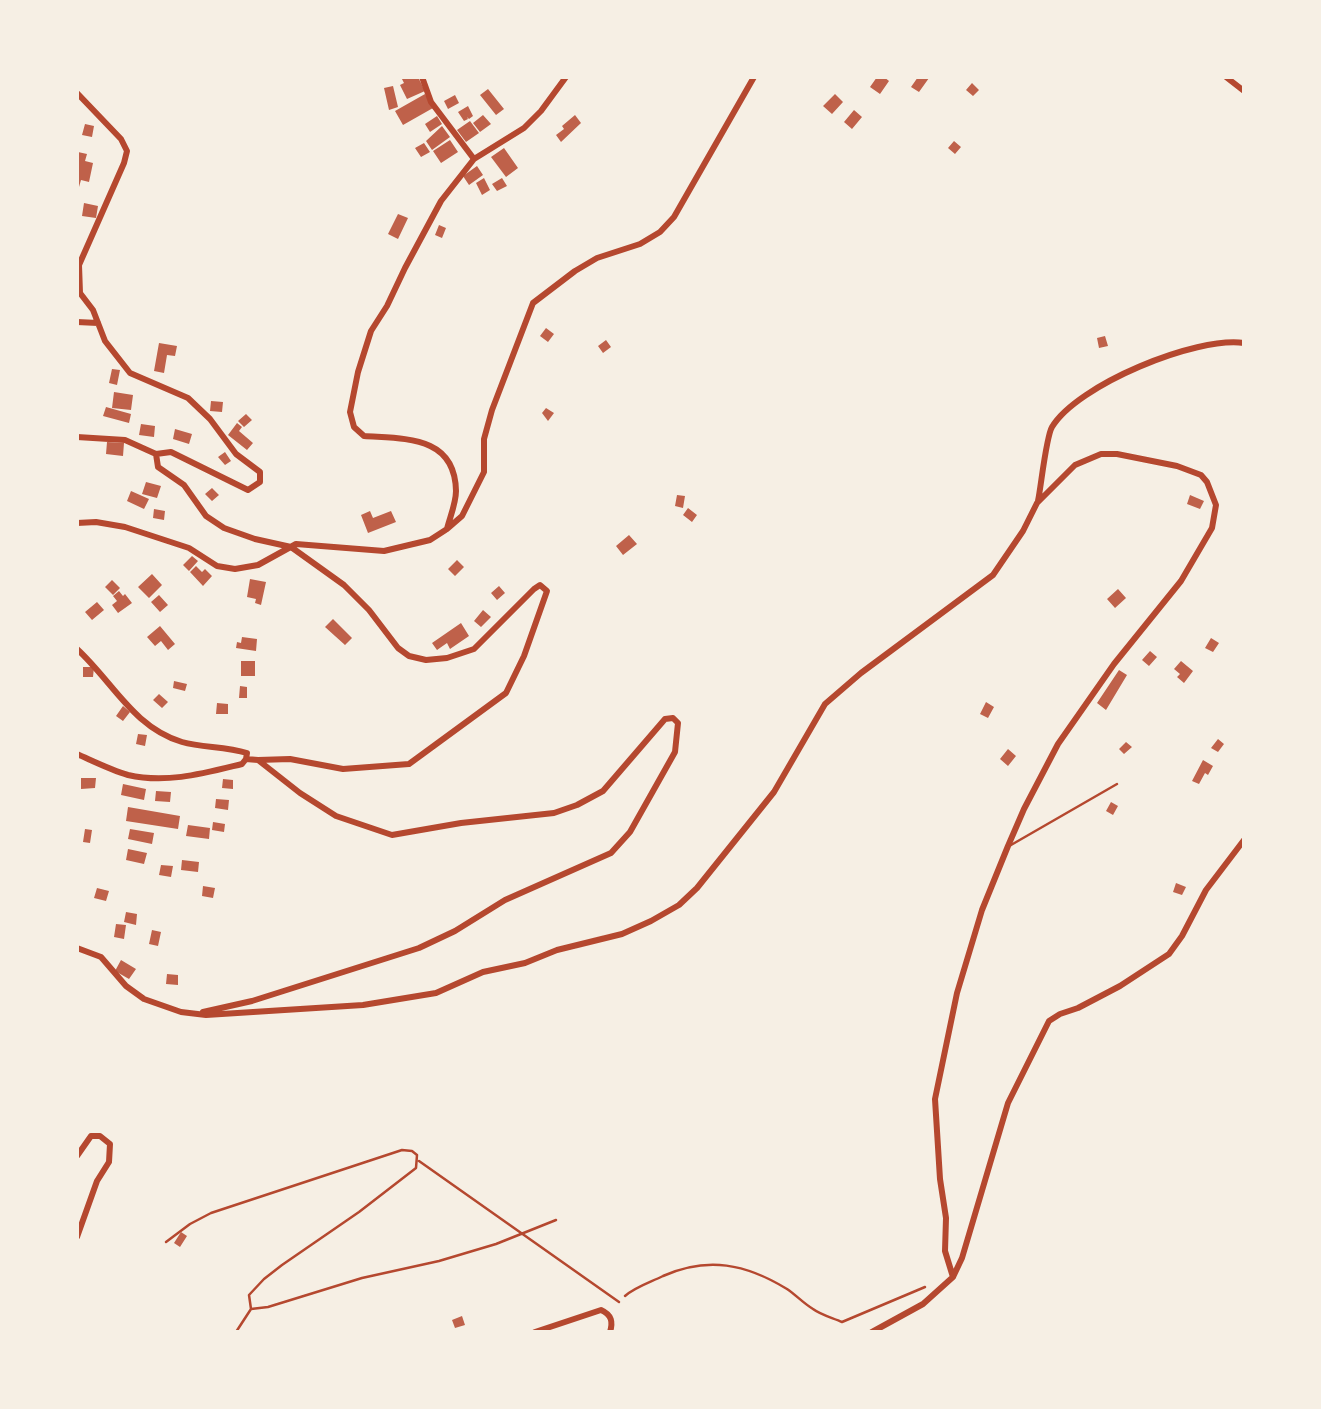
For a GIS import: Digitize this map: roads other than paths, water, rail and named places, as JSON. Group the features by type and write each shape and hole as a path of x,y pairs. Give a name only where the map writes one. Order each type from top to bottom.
{"street":[{"path":"422,77 431,102 474,159"},
{"path":"447,529 456,494 454,472 448,460 437,450 418,440 364,436 354,427 350,412 358,372 371,331 387,306 440,201 474,159 524,128 541,111 566,77"},
{"path":"77,523 96,522 125,527 189,548 217,565 234,569 258,565 296,544 384,551 430,540 447,529 461,516 484,472 484,439 492,410 533,303 597,258 640,244 660,232 674,217 754,77"},
{"path":"1226,77 1244,91"},
{"path":"77,93 121,139 127,151 79,265 80,293 93,310 105,341 130,373 188,398 210,419 236,454 260,472 260,482 248,490 171,452 156,454 125,440 77,438"},
{"path":"77,322 98,323"},
{"path":"77,948 101,957 126,986 144,999 181,1012 206,1016 363,1005 436,993 483,972 525,963 557,950 622,934 651,921 680,905 697,888 774,792 825,704 861,673 993,575 1023,531 1037,503 1050,430 1062,413 1098,389 1149,362 1205,345 1244,343"},
{"path":"156,454 159,467 184,485 206,516 224,528 255,539 291,547 344,585 369,610 398,648 409,656 426,660 447,658 474,649 534,589 540,585 547,591 524,656 506,693 409,765 343,769 290,759 246,759"},
{"path":"953,1277 945,1251 946,1218 940,1179 935,1099 957,993 982,910 1024,809 1058,744 1114,664 1193,563 1212,528 1216,505 1207,482 1201,475 1156,461 1101,454 1075,465 1037,503"},
{"path":"77,649 109,682 135,715 152,729 184,742 247,753 242,764 180,778 150,778 127,774 77,754"},
{"path":"196,1014 252,1000 419,948 455,931 505,900 611,853 630,832 675,752 678,723 673,718 665,719 603,792 577,805 554,813 460,823 392,835 336,816 300,793 258,760"},
{"path":"872,1332 923,1304 953,1277 962,1258 1008,1102 1049,1021 1121,986 1169,954 1182,936 1206,890 1244,840"},
{"path":"77,1156 91,1136 100,1136 110,1144 108,1162 97,1181 77,1237"},
{"path":"536,1332 601,1310 608,1313 612,1321 610,1332"}],"lane":[{"path":"1008,846 1117,784"},
{"path":"166,1242 211,1213 402,1150 412,1151 417,1154 419,1161 618,1302"},
{"path":"236,1332 251,1309 249,1295 264,1279 359,1212 416,1168 419,1161"},
{"path":"251,1309 268,1307 362,1278 439,1261 520,1235 556,1220"}]}
